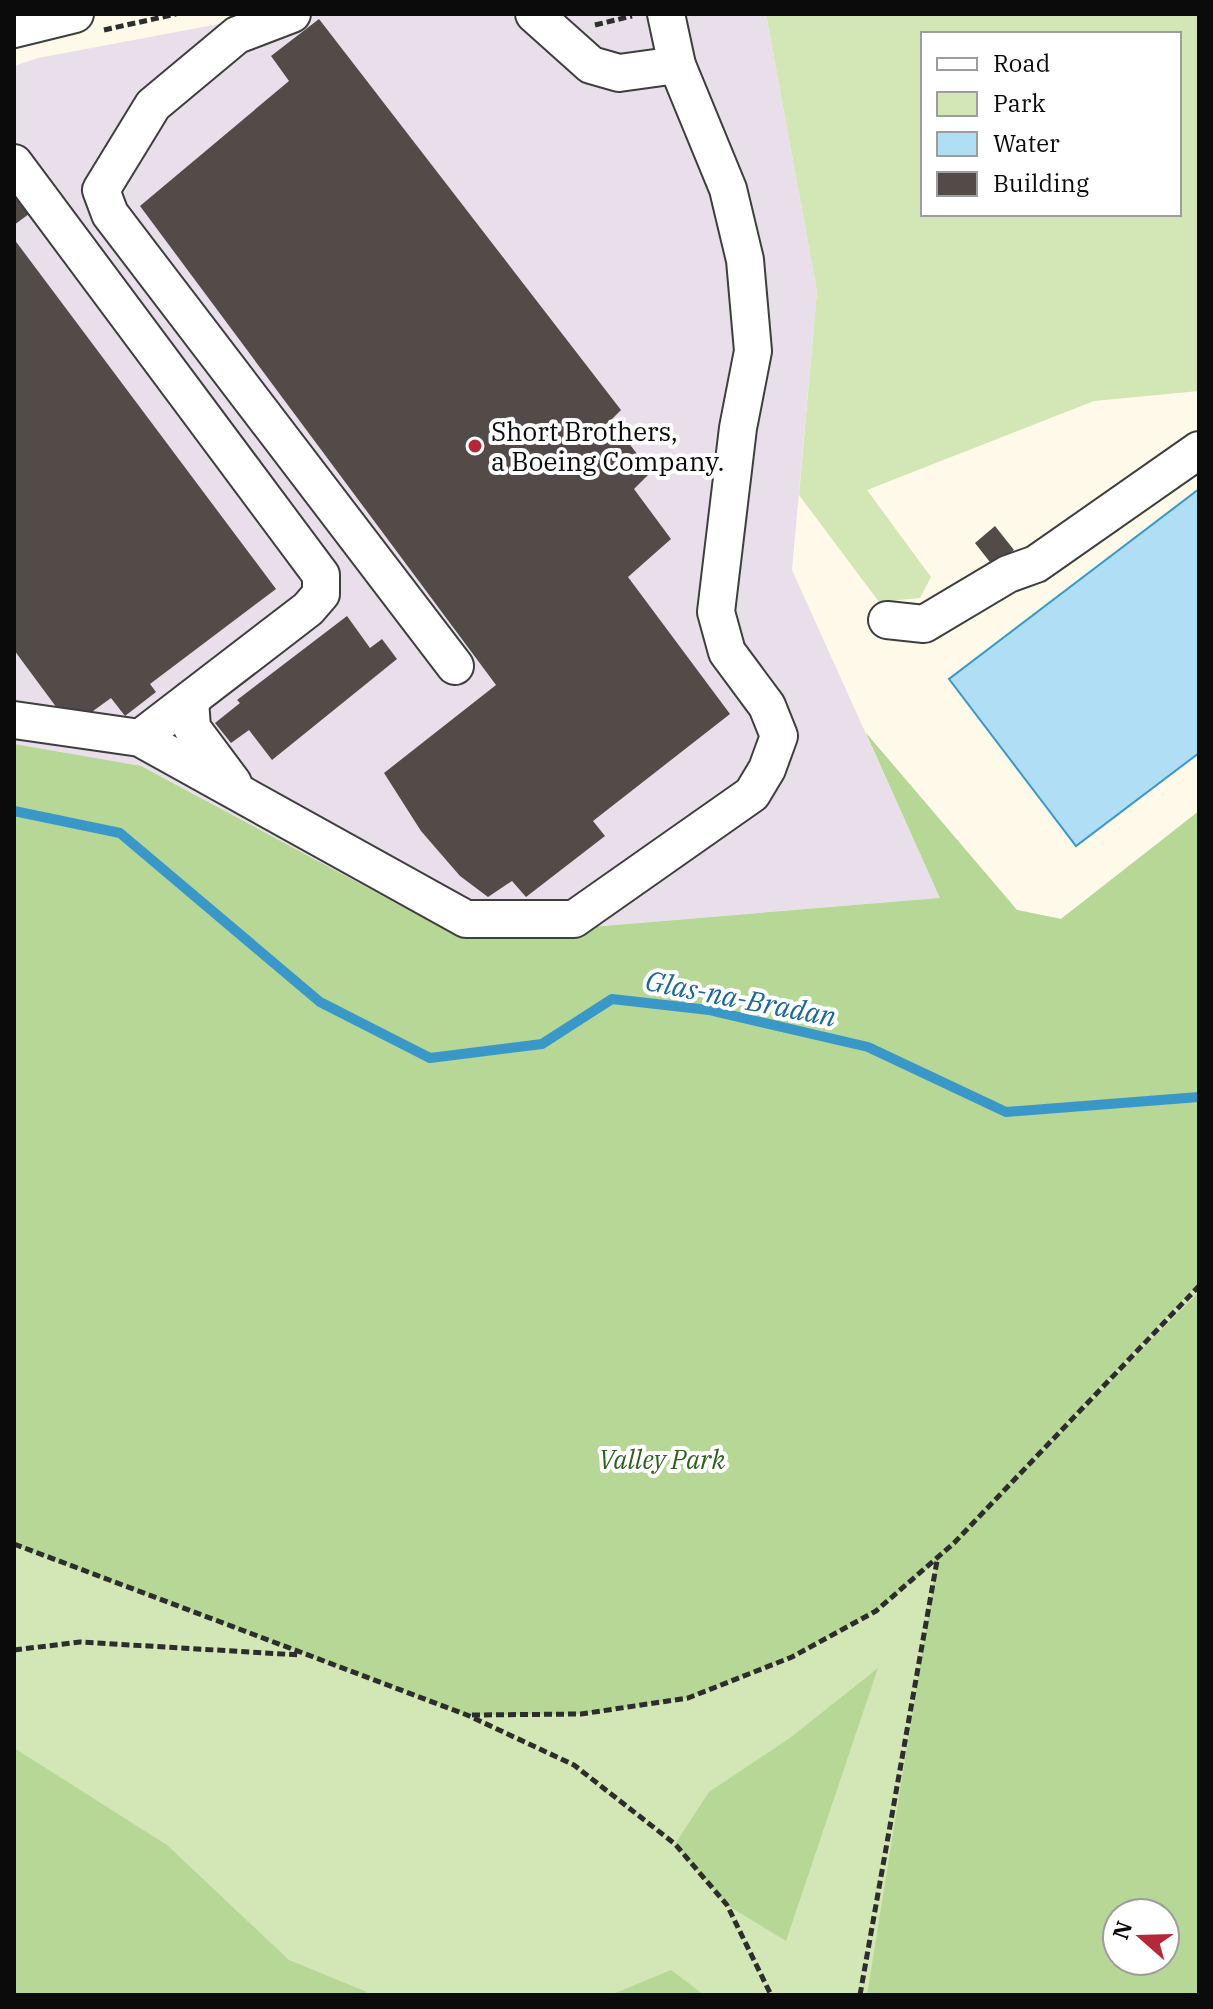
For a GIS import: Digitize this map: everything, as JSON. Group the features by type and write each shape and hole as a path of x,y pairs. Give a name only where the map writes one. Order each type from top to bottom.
{"street":[{"path":"14,29 75,14"},
{"path":"292,14 237,35 153,105 101,190 110,214 455,666"},
{"path":"534,14 591,65 619,73 677,65"},
{"path":"14,720 140,738 466,919 574,919 752,794 767,769 779,736 767,706 727,652 716,612 738,428 753,351 745,260 728,189 677,65 666,14"},
{"path":"14,163 321,575 321,594 308,609 140,738"},
{"path":"223,444 264,416"},
{"path":"887,620 924,624 1008,574 1036,564 1199,450"},
{"path":"190,700 192,728 247,799"}],"path":[{"path":"467,1715 581,1714 688,1698 792,1657 876,1611 937,1560 1199,1286"},
{"path":"14,1544 467,1715 574,1765 675,1844 727,1905 771,1995"},
{"path":"860,1995 937,1560"},
{"path":"14,1650 80,1642 309,1656"}],"shaded area":[{"path":"272,14 766,14 817,291 792,570 940,898 461,938 141,766 14,744 14,66 38,58"}],"green space":[{"path":"766,14 1199,14 1199,391 1094,401 867,490 931,577 920,598 879,602 799,495 817,291"},
{"name":"Valley Park","path":"866,733 1017,910 1061,919 1199,811 1199,1995 14,1995 14,744 141,766 461,938 940,898"},
{"name":"Valley Park","path":"866,733 1017,910 1061,919 1199,811 1199,1282 1007,1487 1199,1292 1199,1995 867,1995 937,1561 876,1611 792,1657 688,1698 581,1714 467,1715 14,1545 14,744 141,766 461,938 940,898"},
{"path":"878,1668 786,1941 727,1905 675,1844 709,1792 790,1738"},
{"path":"14,1748 167,1845 289,1960 367,1992 367,1995 14,1995"},
{"path":"671,1970 704,1995 613,1995 613,1994"}],"water":[{"path":"1199,489 1199,753 1076,846 949,679"}],"building":[{"name":"Short Brothers, a Boeing Company.","path":"319,19 621,410 611,420 651,472 634,489 671,539 628,577 730,714 593,821 605,836 526,897 512,881 488,897 460,876 421,831 384,773 496,685 140,206 289,81 271,56"},
{"path":"14,193 29,214 14,225"},
{"path":"14,239 276,589 150,684 156,692 125,716 111,698 71,727 14,650"},
{"path":"995,526 1014,550 993,566 975,543"},
{"path":"347,616 370,648 382,639 397,659 272,760 249,730 231,743 215,723 240,703 237,700"}],"waterway":[{"name":"Glas-na-Bradan","path":"14,811 120,833 320,1002 430,1058 542,1044 612,999 709,1010 868,1047 1006,1112 1199,1097"}],"place":[{"name":"Short Brothers, a Boeing Company.","path":"475,446"}]}
